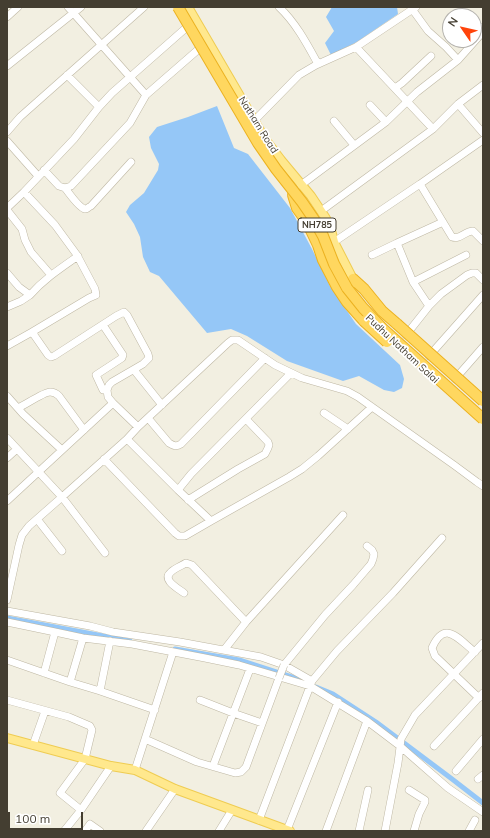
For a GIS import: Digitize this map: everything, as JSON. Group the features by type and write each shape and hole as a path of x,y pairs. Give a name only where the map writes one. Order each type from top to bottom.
{"highway":[{"name":"NH785","path":"177,7 258,143 313,218 323,236 334,264 347,288 383,329 483,419"},
{"name":"NH785","path":"187,7 272,155 313,209 350,282 373,310 483,411"},
{"path":"293,196 297,208 318,245 323,260 337,287 347,302 364,321 418,370 435,376"},
{"path":"353,279 364,289 382,311 482,400"}],"main road":[{"name":"Natham Road","path":"177,7 187,27 257,144"},
{"name":"Natham Road","path":"187,7 272,148 302,184 321,211 330,226 334,240"},
{"name":"Pudhu Natham Salai","path":"257,144 277,175 309,219 323,244 342,286 353,303 409,358 441,384 483,424"},
{"name":"Pudhu Natham Salai","path":"334,240 355,283 381,313 455,379 482,400"},
{"path":"7,738 111,766 135,770 175,789 289,830"}],"street":[{"path":"7,17 18,7"},
{"path":"68,7 146,95"},
{"path":"7,66 81,7"},
{"path":"7,132 20,117 144,7"},
{"path":"283,8 306,42 318,64"},
{"path":"247,128 299,75 318,64 356,47 414,8 428,31 458,60"},
{"path":"51,275 31,252 25,240 22,229 7,209 74,139 112,93 187,27"},
{"path":"302,184 386,122 417,92 458,60 483,31"},
{"path":"356,47 433,129"},
{"path":"65,188 71,186 130,124 146,95 200,48"},
{"path":"395,88 431,56"},
{"path":"67,75 99,107"},
{"path":"321,211 433,129 458,104 483,85"},
{"path":"458,104 483,133"},
{"path":"370,105 386,122"},
{"path":"334,121 354,145"},
{"path":"334,240 420,184 483,140"},
{"path":"7,141 38,176"},
{"path":"44,170 59,186 65,188 80,206 87,209 131,162"},
{"path":"420,184 452,237 460,237 469,231 473,231 483,241"},
{"path":"7,346 96,295 95,289 78,256 55,225 24,192"},
{"path":"372,255 443,222"},
{"path":"397,243 414,282 429,306"},
{"path":"414,282 466,255"},
{"path":"7,307 30,295 51,275 78,256"},
{"path":"7,273 19,287 30,295"},
{"path":"406,335 421,314 429,306 467,275 476,273 483,280"},
{"path":"429,356 483,295"},
{"path":"32,332 48,355 54,356 124,312 127,315 149,358 144,364 112,382 106,390"},
{"path":"103,325 123,355 122,358 96,375 103,390 106,390 108,397 138,427"},
{"path":"7,601 19,545 22,535 29,526 127,439 232,340 238,340 275,365 302,378 347,391 483,486"},
{"path":"455,379 483,347"},
{"path":"148,418 169,443 178,446 265,358"},
{"path":"134,370 162,405"},
{"path":"178,490 191,474 291,373"},
{"path":"18,408 46,393 55,393 59,396 84,430"},
{"path":"7,396 23,414 62,450"},
{"path":"7,501 113,403"},
{"path":"104,460 175,533 180,536 185,536 302,469 372,407"},
{"path":"324,413 348,429"},
{"path":"188,500 264,454 269,445 268,442 246,419"},
{"path":"7,438 62,497 105,554"},
{"path":"127,439 211,521"},
{"path":"7,458 17,449"},
{"path":"224,650 246,622 343,515"},
{"path":"37,519 62,551"},
{"path":"259,820 311,683 337,651 393,593 442,538"},
{"path":"145,740 197,762 235,773 241,772 246,767 284,665 325,615 371,564 374,554 368,546"},
{"path":"184,593 168,579 171,572 186,563 192,565 246,622"},
{"path":"7,611 90,626 113,632 261,657 284,665 400,743 409,754 448,788 483,812"},
{"path":"7,622 83,638 132,644 240,662 250,669 311,683"},
{"path":"44,673 56,632"},
{"path":"434,746 481,696 435,656 432,652 432,648 438,637 446,632 451,633 475,652"},
{"path":"70,682 83,638"},
{"path":"100,691 110,641"},
{"path":"385,831 398,763 400,743 415,715 483,643"},
{"path":"135,770 174,652"},
{"path":"7,660 155,710"},
{"path":"213,766 250,669"},
{"path":"7,700 45,710 90,726 92,730 85,759 60,794 81,810"},
{"path":"200,700 233,714 262,723"},
{"path":"289,830 338,702"},
{"path":"33,745 45,710"},
{"path":"326,831 368,721"},
{"path":"456,771 483,739"},
{"path":"64,831 81,810 111,766"},
{"path":"146,831 175,789"},
{"path":"360,831 368,790"},
{"path":"409,790 425,800 414,831"},
{"path":"220,831 232,810"},
{"path":"469,831 475,820"},
{"path":"84,831 90,824 100,831"}],"water":[{"path":"332,7 397,7 398,14 357,42 331,55 325,43 334,31 326,17"},
{"path":"217,106 234,148 248,154 290,208 330,286 356,324 400,365 404,379 402,388 394,392 384,390 359,376 343,381 287,361 247,336 231,329 207,333 159,276 150,272 143,257 140,237 126,212 130,205 144,193 158,170 159,164 151,148 149,137 157,127"}],"waterway":[{"path":"7,618 130,641"},
{"path":"175,649 239,660 301,680"},
{"path":"316,687 333,694 376,722 483,803"}]}
